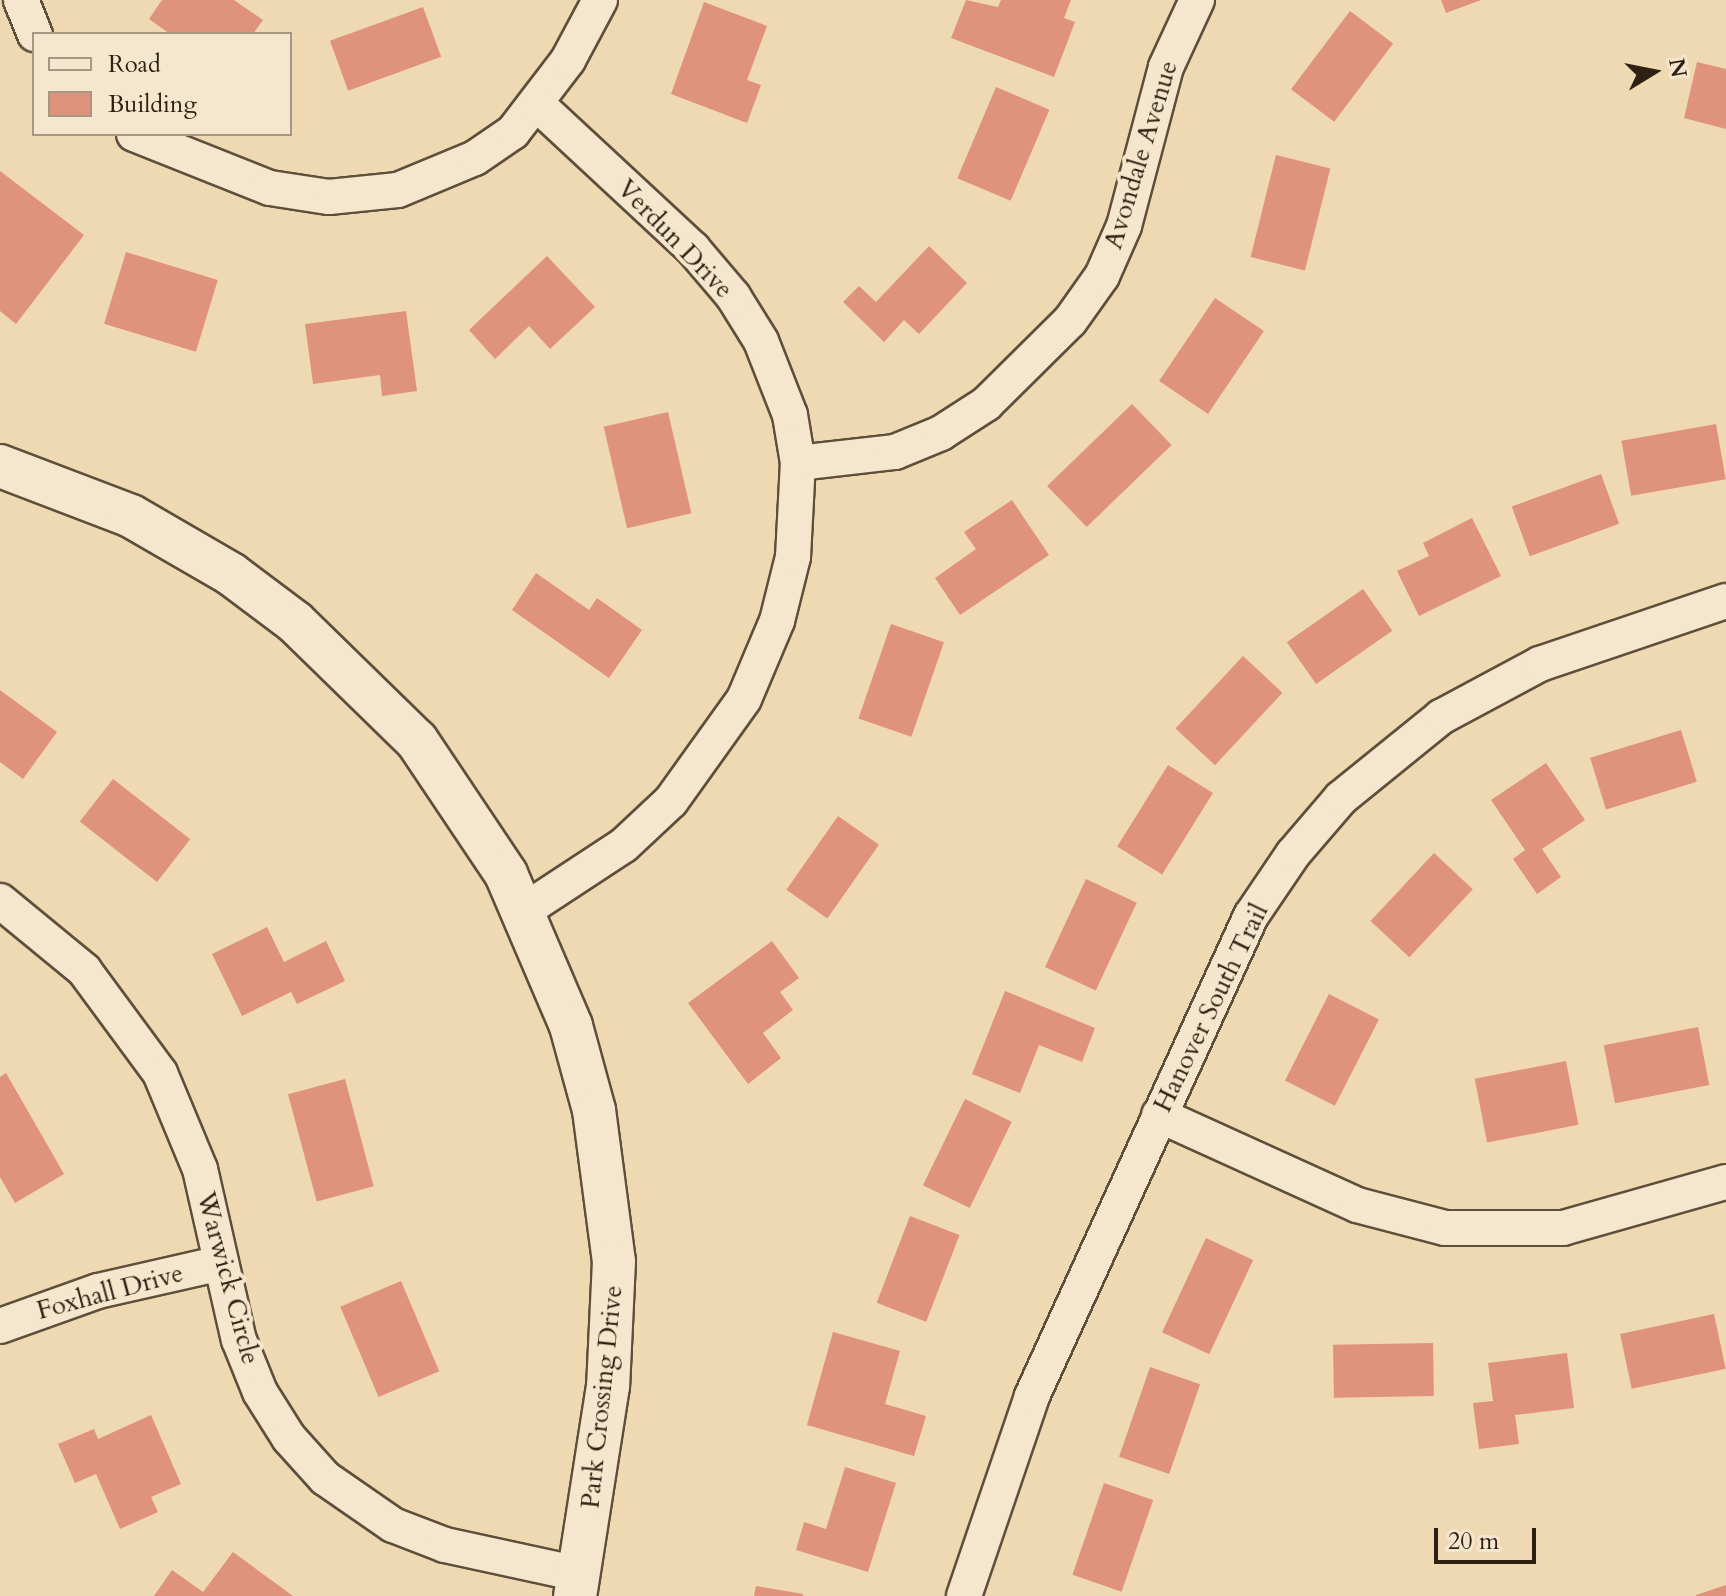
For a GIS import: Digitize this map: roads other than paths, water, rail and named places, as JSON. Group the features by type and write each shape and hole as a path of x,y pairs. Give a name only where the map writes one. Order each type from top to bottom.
{"street":[{"path":"21,0 34,32"},
{"path":"139,136 240,180 353,197 398,190 475,158 538,105 600,0"},
{"name":"Avondale Avenue","path":"798,463 895,452 941,433 986,404 1070,321 1102,276 1124,226 1166,67 1197,0"},
{"name":"Verdun Drive","path":"525,910 624,845 671,801 744,699 777,621 793,557 798,463 784,400 761,341 733,296 693,249 538,105"},
{"name":"Park Crossing Drive","path":"0,466 131,516 231,574 295,622 417,741 468,811 525,910 571,1026 594,1110 614,1261 608,1386 577,1585"},
{"name":"Hanover South Trail","path":"964,1596 1032,1396 1251,916 1293,854 1371,771 1441,717 1506,679 1726,601"},
{"name":"Warwick Circle","path":"0,901 84,970 143,1044 189,1137 239,1340 260,1392 289,1438 325,1478 369,1512 445,1545 577,1585"},
{"path":"1159,1115 1357,1205 1445,1228 1563,1228 1726,1182"},
{"name":"Foxhall Drive","path":"0,1326 98,1291 221,1263"}]}
